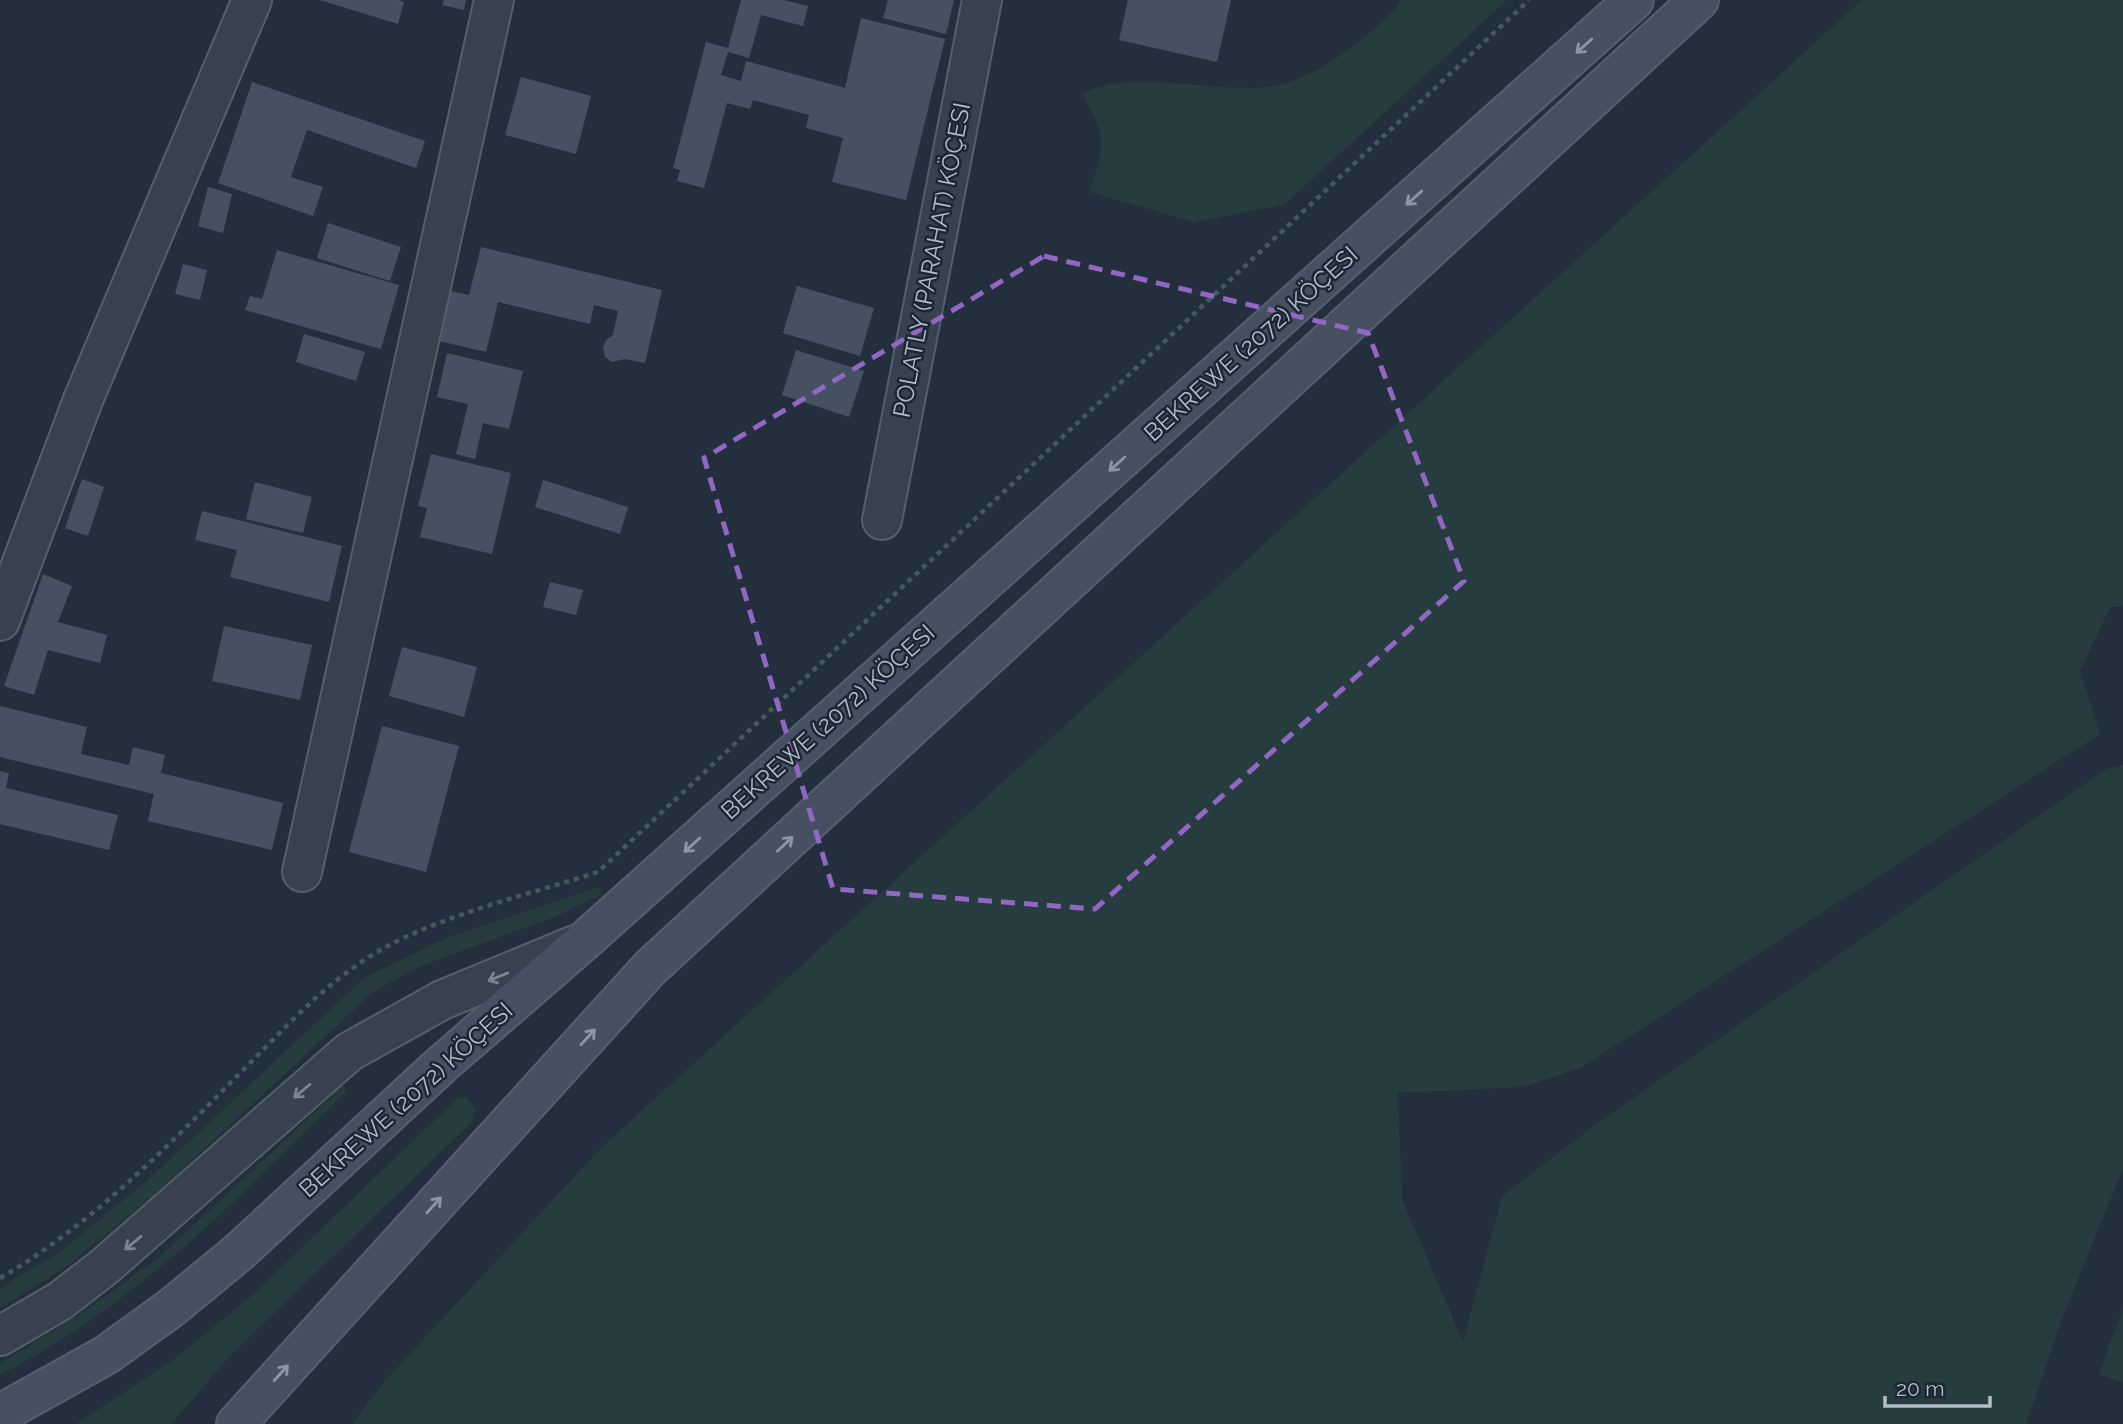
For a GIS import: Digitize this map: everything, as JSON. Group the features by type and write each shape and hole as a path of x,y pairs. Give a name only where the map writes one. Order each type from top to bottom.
{"main road":[{"name":"BEKREWE (2072) KÖÇESI","path":"0,1414 106,1354 171,1308 239,1252 441,1065 583,942 1634,0"},
{"name":"BEKREWE (2072) KÖÇESI","path":"236,1424 650,968 1659,41 1699,0"}],"street":[{"path":"0,621 83,400 253,0"},
{"path":"302,872 494,0"},
{"name":"POLATLY (PARAHAT) KÖÇESI","path":"882,520 982,0"},
{"path":"0,1336 60,1301 104,1267 349,1052 442,1000 583,942"}],"path":[{"path":"0,1278 60,1239 147,1166 297,1016 358,964 412,935 598,872 1528,0"}],"highlighted area":[{"path":"1044,256 1368,333 1464,581 1095,909 833,889 704,458"}],"green space":[{"path":"1400,0 1507,0 1284,205 1194,222 1089,192 1101,153 1101,143 1096,122 1082,95 1100,86 1123,82 1258,88 1296,80 1342,54 1396,9"},
{"path":"1862,0 2123,0 2123,606 2110,607 2080,671 2100,734 1582,1067 1523,1087 1398,1093 1402,1199 1463,1342 1502,1196 1599,1122 2106,769 2123,765 2123,1169 2063,1316 2026,1424 352,1424 382,1384 602,1147"},
{"path":"599,887 601,894 555,917 423,965 374,991 159,1191 70,1264 0,1308 0,1289 62,1250 149,1179 364,978 448,937"},
{"path":"344,1085 346,1092 184,1247 97,1316 0,1375 0,1364 79,1315 156,1260"},
{"path":"458,1098 466,1098 476,1109 472,1122 229,1357 171,1424 76,1424 174,1359 249,1298"},
{"path":"2123,1308 2123,1382 2099,1374"}],"building":[{"path":"320,0 398,0 404,2 398,24"},
{"path":"444,0 466,0 464,10 442,5"},
{"path":"741,0 784,0 808,6 803,26 761,15 749,58 728,52 721,75 741,81 746,61 845,88 861,18 945,39 906,200 832,182 843,138 806,128 809,115 753,100 750,109 727,103 704,188 677,181 680,170 673,168 706,42 728,48"},
{"path":"888,0 954,0 946,34 883,18"},
{"path":"1128,0 1231,0 1217,62 1119,40"},
{"path":"521,77 591,96 576,154 505,135"},
{"path":"252,82 425,141 416,168 307,130 291,177 323,187 313,216 218,183"},
{"path":"208,187 232,194 223,233 198,226"},
{"path":"328,223 401,247 390,281 317,258"},
{"path":"481,247 662,290 645,363 625,359 612,362 605,357 603,348 606,340 613,335 618,311 594,305 590,324 498,302 486,352 439,341 451,291 469,295"},
{"path":"277,250 399,285 381,349 245,310 250,296 262,299"},
{"path":"183,264 207,270 200,300 175,294"},
{"path":"797,286 874,308 860,356 783,333"},
{"path":"304,334 365,352 356,381 296,362"},
{"path":"796,350 864,371 849,417 782,395"},
{"path":"447,353 523,371 509,429 483,423 475,459 456,454 468,404 437,397"},
{"path":"431,454 511,473 492,554 420,537 427,508 418,506"},
{"path":"82,479 104,487 88,536 65,528"},
{"path":"543,480 628,507 620,534 535,507"},
{"path":"255,482 312,497 303,533 246,519"},
{"path":"202,511 342,546 329,602 230,577 237,550 195,540"},
{"path":"43,574 72,586 58,622 107,635 100,663 48,650 34,695 4,686"},
{"path":"550,582 583,590 576,615 543,607"},
{"path":"224,626 312,645 300,700 212,681"},
{"path":"402,647 477,667 464,717 389,696"},
{"path":"0,706 87,727 81,754 129,765 133,747 165,755 161,773 283,803 272,850 148,821 154,794 0,757"},
{"path":"382,726 459,746 426,872 349,852"},
{"path":"0,771 9,773 6,788 118,815 109,850 0,824"}]}
